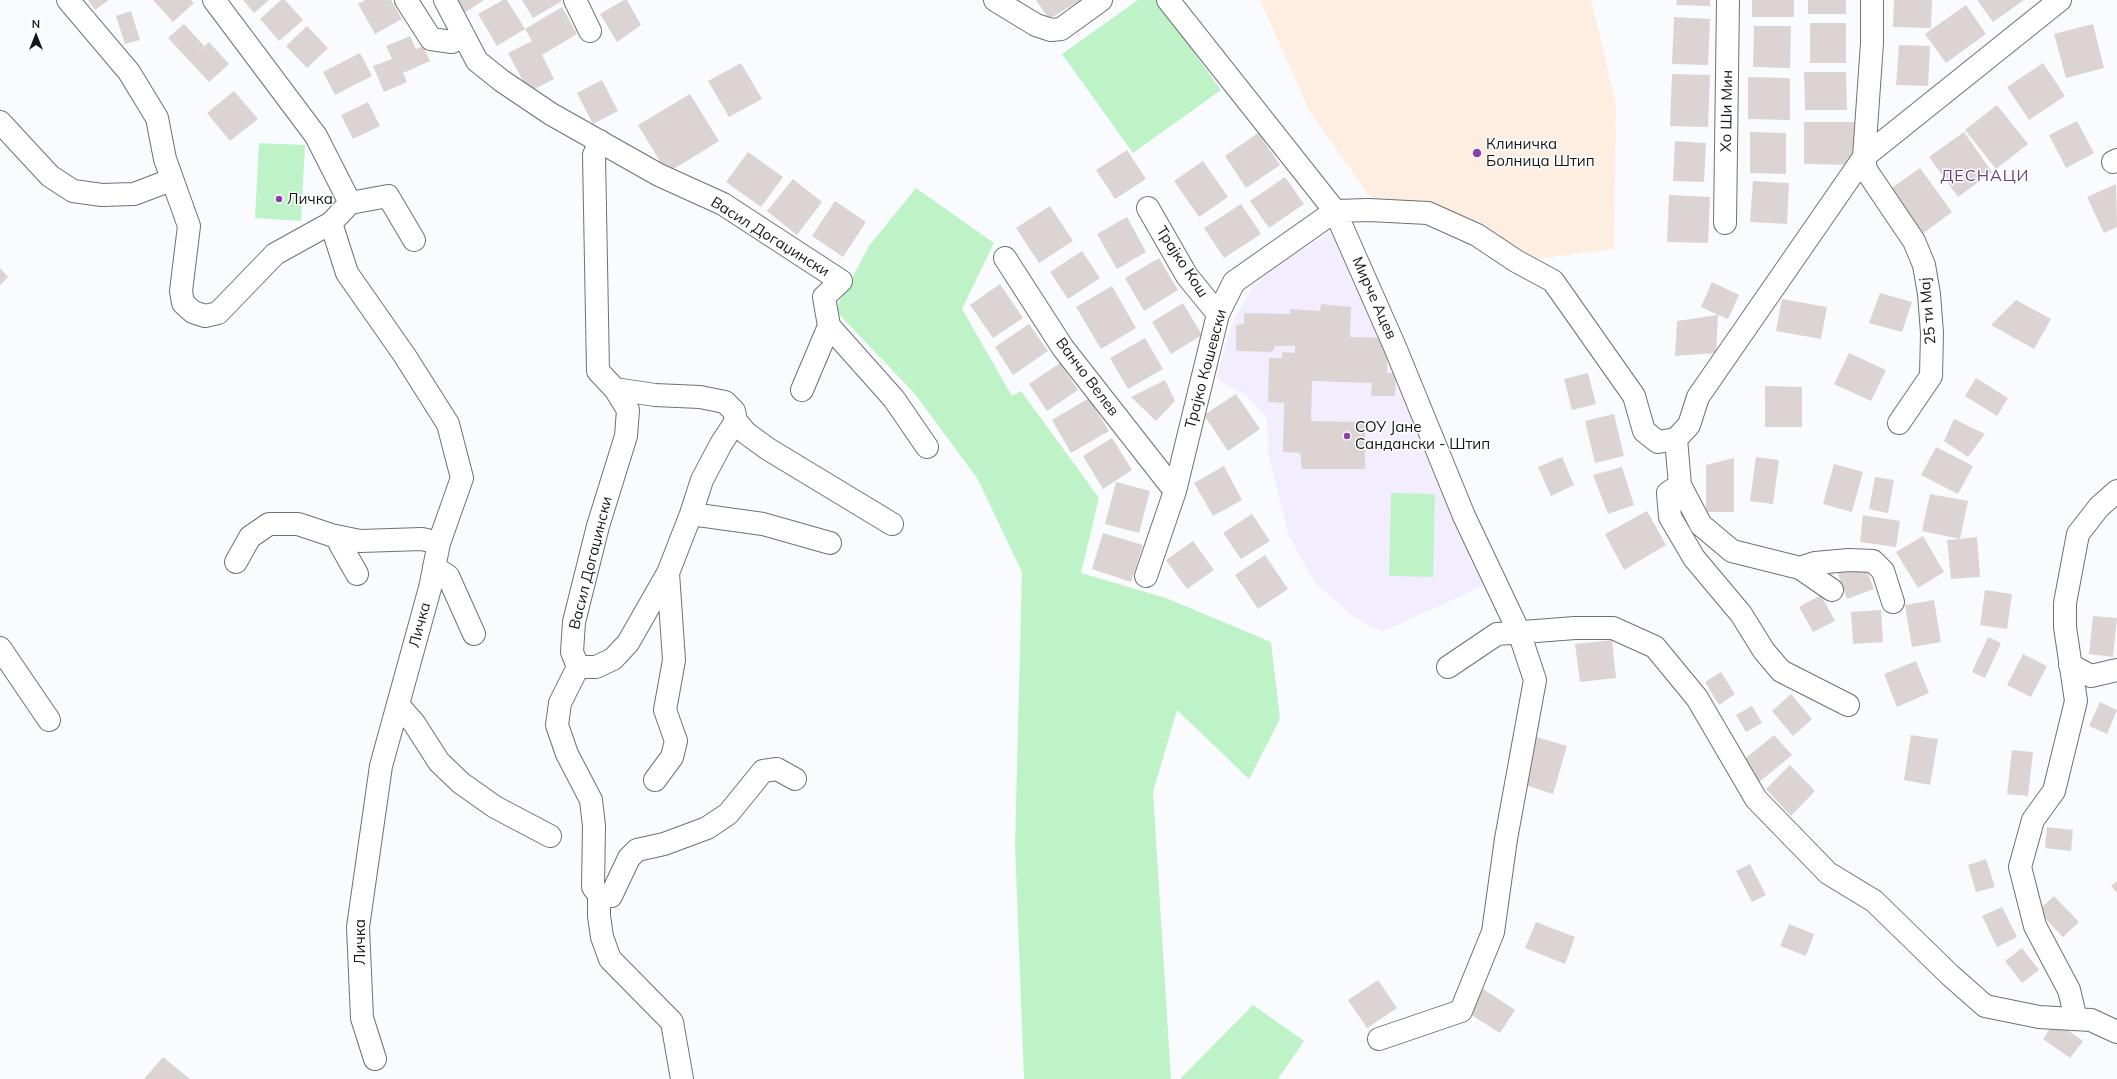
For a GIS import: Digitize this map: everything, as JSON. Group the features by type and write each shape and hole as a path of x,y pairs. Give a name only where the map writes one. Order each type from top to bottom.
{"street":[{"path":"68,0 129,72 156,118 171,180 189,226 181,291 183,303 193,312 205,316 218,313 276,254 330,223 350,203 388,196 414,240"},
{"path":"214,0 316,136 350,203"},
{"path":"406,0 431,39 452,42 463,34"},
{"name":"Васил Догаџински","path":"445,0 477,61 502,81 551,114 659,175 723,204 841,281 824,297 829,326"},
{"path":"575,0 590,31"},
{"path":"994,0 1036,25 1051,30 1061,29 1101,0"},
{"name":"Мирче Ацев","path":"1168,0 1335,211 1395,347 1464,516 1519,632 1535,680 1506,839 1493,932 1461,1011 1379,1039"},
{"name":"Хо Ши Мин","path":"1725,223 1728,0"},
{"name":"25 ти Мај","path":"1872,0 1872,43 1864,157 1866,170 1914,241 1924,265 1929,294 1932,333 1931,376 1898,423"},
{"path":"1335,211 1369,210 1428,214 1477,235 1516,261 1553,281 1634,396 1644,431 1658,442 1676,439 1689,425 1698,397 1864,157 2060,0"},
{"path":"0,122 50,176 73,191 102,195 134,194 171,180"},
{"name":"Васил Догаџински","path":"578,667 572,652 574,622 598,526 626,436 628,410 615,389 598,371 594,155 600,141"},
{"name":"Трајко Кош","path":"1148,208 1187,276 1218,314"},
{"name":"Трајко Кошевски","path":"1146,576 1175,491 1218,314 1234,282 1335,211"},
{"name":"Личка","path":"330,223 347,273 405,356 448,424 462,478 438,543 434,567 381,766 358,927 362,1018 375,1059"},
{"name":"Ванчо Велев","path":"1005,258 1063,348 1175,491"},
{"path":"802,390 829,326 894,399 927,447"},
{"path":"615,389 655,395 700,396 725,402 734,411 736,421 746,433 768,449 892,524"},
{"path":"682,1079 672,1022 610,959 602,937 599,895 593,886 594,826 591,800 567,754 557,725 560,703 578,667 596,667 613,659 628,644 668,572 692,514 702,480 721,444 736,421"},
{"path":"1676,439 1680,485 1701,525 1732,550 1800,568 1832,590"},
{"path":"1680,485 1668,493 1670,517 1694,558 1740,614 1764,651 1782,670 1848,705"},
{"path":"2076,1019 2069,990 2035,926 2020,867 2033,820 2054,791 2076,701 2065,627 2065,603 2078,534 2099,507 2117,491"},
{"path":"692,514 763,524 830,543"},
{"path":"242,566 250,537 269,524 298,524 339,537 360,541 422,539 438,543"},
{"path":"339,537 340,544 357,574"},
{"path":"1800,568 1815,563 1842,560 1873,561 1882,571 1893,602"},
{"path":"434,567 448,576 474,634"},
{"path":"655,780 672,757 676,741 665,710 674,660 668,572"},
{"path":"1448,667 1497,634 1575,628 1613,628 1655,647 1698,698 1756,799 1828,873 1874,901 1950,976 1985,1006 2039,1018 2091,1020 2117,1032"},
{"path":"0,648 49,720"},
{"path":"2070,665 2091,676 2117,670"},
{"path":"398,705 414,724 438,762 461,783 495,806 550,836"},
{"path":"599,895 611,896 629,858 637,850 664,844 707,828 728,814 763,771 777,769 795,779"}],"shaded area":[{"name":"Клиничка Болница Штип","path":"1260,0 1591,0 1616,105 1614,249 1530,260 1476,225 1369,196 1309,110"},
{"name":"СОУ Јане Сандански - Штип","path":"1338,228 1483,569 1483,586 1382,632 1355,618 1315,583 1288,534 1268,454 1267,419 1247,396 1216,379 1232,324 1253,286 1282,261"}],"green space":[{"path":"1138,0 1156,0 1221,90 1133,153 1062,54"},
{"name":"Личка","path":"259,143 305,145 301,221 255,218"},
{"path":"916,188 994,243 962,309 1012,396 1021,391 1099,498 1081,573 1166,598 1271,642 1280,719 1249,779 1177,710 1153,792 1171,1079 1024,1079 1015,844 1022,572 977,478 915,394 835,310 869,246"},
{"path":"1391,493 1435,494 1433,577 1389,576"},
{"path":"1253,1005 1304,1041 1278,1079 1180,1079"}],"building":[{"path":"88,0 109,0 95,10"},
{"path":"153,0 191,0 194,3 173,22"},
{"path":"243,0 269,0 254,13"},
{"path":"281,0 285,0 303,20 279,41 260,19"},
{"path":"365,0 391,0 402,19 375,34 358,4"},
{"path":"456,0 484,0 464,13"},
{"path":"503,0 507,0 525,29 497,46 478,14"},
{"path":"522,0 561,0 562,1 533,18"},
{"path":"624,0 627,0 641,25 617,42 600,14"},
{"path":"1036,0 1081,0 1049,19"},
{"path":"1677,0 1710,0 1710,6 1676,5"},
{"path":"1752,0 1794,0 1794,17 1752,17"},
{"path":"1808,0 1846,0 1846,14 1808,14"},
{"path":"1894,0 1932,0 1931,28 1893,27"},
{"path":"1977,0 2024,0 1993,22"},
{"path":"1966,5 1986,34 1946,63 1925,34"},
{"path":"562,7 577,34 542,55 554,79 529,92 508,53 532,41 525,29"},
{"path":"131,11 140,40 125,44 116,16"},
{"path":"1674,17 1710,19 1708,65 1672,64"},
{"path":"1810,23 1846,23 1846,63 1810,63"},
{"path":"184,24 204,46 196,54 209,42 229,64 209,82 168,38"},
{"path":"2093,24 2104,68 2066,78 2054,34"},
{"path":"307,26 328,48 307,68 286,46"},
{"path":"1754,26 1791,26 1790,68 1753,67"},
{"path":"410,36 416,49 423,46 430,61 403,73 407,82 384,92 373,66 392,59 386,46"},
{"path":"1899,45 1930,46 1928,86 1896,85"},
{"path":"360,53 372,76 335,95 323,72"},
{"path":"741,63 762,99 729,117 708,81"},
{"path":"2043,63 2065,96 2029,120 2007,87"},
{"path":"1804,72 1846,72 1847,110 1805,110"},
{"path":"1672,74 1710,75 1708,127 1670,126"},
{"path":"1748,77 1790,78 1790,120 1748,119"},
{"path":"602,80 618,111 593,124 577,93"},
{"path":"234,91 258,119 230,141 207,113"},
{"path":"690,94 719,141 667,173 638,125"},
{"path":"368,102 380,126 353,139 341,115"},
{"path":"1997,105 2028,144 1996,169 1965,130"},
{"path":"2077,121 2094,153 2066,168 2049,135"},
{"path":"1804,122 1856,122 1855,165 1804,164"},
{"path":"1750,132 1786,133 1786,174 1750,173"},
{"path":"1964,132 1992,172 1958,197 1929,157"},
{"path":"1258,133 1280,165 1246,188 1225,156"},
{"path":"1675,141 1706,143 1704,182 1673,181"},
{"path":"1127,150 1146,179 1115,199 1096,170"},
{"path":"748,152 783,177 761,207 726,182"},
{"path":"1203,161 1228,197 1199,217 1174,181"},
{"path":"1920,168 1952,212 1918,237 1886,192"},
{"path":"1285,177 1304,204 1269,228 1250,201"},
{"path":"793,179 822,202 797,235 767,211"},
{"path":"1753,181 1789,183 1787,224 1750,222"},
{"path":"2116,184 2117,227 2104,233 2087,197"},
{"path":"1669,195 1710,197 1708,243 1667,242"},
{"path":"835,201 866,222 843,257 812,236"},
{"path":"1241,204 1261,234 1224,258 1204,228"},
{"path":"1050,206 1073,241 1039,263 1016,228"},
{"path":"1127,217 1146,252 1117,269 1097,234"},
{"path":"1082,251 1100,278 1068,299 1050,272"},
{"path":"1159,258 1178,290 1144,311 1125,278"},
{"path":"0,268 8,277 0,285"},
{"path":"1712,282 1739,295 1728,319 1701,307"},
{"path":"1000,284 1023,318 993,338 970,305"},
{"path":"1112,286 1136,328 1101,349 1076,307"},
{"path":"1880,293 1912,302 1902,332 1869,323"},
{"path":"1782,299 1827,307 1821,339 1776,331"},
{"path":"2016,300 2051,319 2034,349 1991,325"},
{"path":"1183,303 1202,335 1171,354 1152,322"},
{"path":"1321,304 1351,307 1350,337 1388,338 1387,373 1396,373 1395,396 1371,396 1372,383 1312,381 1311,421 1365,422 1365,469 1302,469 1300,453 1283,452 1284,403 1268,402 1269,358 1282,358 1282,352 1295,353 1295,346 1275,346 1272,352 1236,351 1236,325 1244,324 1244,313 1290,314 1290,309 1320,311"},
{"path":"1718,315 1716,353 1675,356 1677,321"},
{"path":"1029,324 1048,351 1013,375 995,347"},
{"path":"1145,338 1163,369 1128,389 1110,358"},
{"path":"1849,353 1886,370 1871,401 1834,384"},
{"path":"1060,363 1078,390 1047,411 1029,384"},
{"path":"1588,373 1596,404 1572,410 1564,379"},
{"path":"1976,378 2008,398 1997,416 1965,396"},
{"path":"1165,380 1175,401 1156,421 1131,397"},
{"path":"1765,386 1802,387 1802,427 1765,427"},
{"path":"1236,394 1260,429 1228,451 1204,415"},
{"path":"1089,398 1109,431 1071,453 1052,420"},
{"path":"1614,414 1624,456 1595,463 1585,421"},
{"path":"1954,419 1985,434 1968,457 1944,441"},
{"path":"1112,438 1132,470 1103,489 1083,456"},
{"path":"1936,447 1973,466 1958,494 1921,475"},
{"path":"1562,457 1574,485 1551,496 1538,467"},
{"path":"1756,457 1779,460 1773,504 1750,501"},
{"path":"1734,458 1734,512 1706,512 1706,465"},
{"path":"1834,464 1863,472 1852,512 1823,504"},
{"path":"1224,466 1242,500 1213,516 1194,483"},
{"path":"1622,467 1634,505 1608,514 1593,475"},
{"path":"1875,477 1894,480 1888,513 1869,509"},
{"path":"1116,482 1150,491 1139,533 1105,524"},
{"path":"1930,494 1968,501 1960,539 1922,531"},
{"path":"1647,511 1666,545 1624,570 1605,534"},
{"path":"1252,514 1270,541 1241,559 1223,533"},
{"path":"1863,515 1900,521 1896,547 1860,542"},
{"path":"1103,533 1143,545 1131,582 1092,569"},
{"path":"1923,536 1944,572 1918,588 1896,552"},
{"path":"1977,537 1980,577 1951,579 1947,540"},
{"path":"1193,541 1214,570 1187,589 1166,560"},
{"path":"1265,555 1288,589 1258,609 1235,575"},
{"path":"1863,561 1874,589 1847,599 1837,571"},
{"path":"1985,590 2012,594 2007,629 1980,625"},
{"path":"1821,595 1835,621 1813,632 1799,607"},
{"path":"1934,600 1941,642 1912,647 1905,605"},
{"path":"1881,610 1883,642 1853,644 1851,612"},
{"path":"2093,616 2117,618 2113,657 2089,654"},
{"path":"1988,637 2001,643 1985,678 1972,672"},
{"path":"1612,640 1616,678 1580,682 1575,644"},
{"path":"2023,654 2047,666 2031,697 2007,685"},
{"path":"1916,661 1929,693 1897,707 1884,674"},
{"path":"1721,672 1735,694 1719,705 1705,682"},
{"path":"1791,694 1812,719 1793,736 1772,711"},
{"path":"2100,702 2117,710 2107,734 2089,726"},
{"path":"1752,706 1762,723 1746,732 1736,715"},
{"path":"1774,735 1792,755 1758,783 1741,762"},
{"path":"1911,735 1938,739 1930,785 1904,780"},
{"path":"1536,737 1567,746 1553,794 1522,784"},
{"path":"2012,750 2033,752 2028,796 2007,794"},
{"path":"1790,765 1815,791 1791,816 1766,789"},
{"path":"2047,827 2073,830 2071,851 2045,848"},
{"path":"1986,859 1995,887 1976,892 1968,865"},
{"path":"1750,864 1766,895 1752,902 1736,871"},
{"path":"2117,881 2117,893 2111,886"},
{"path":"2054,896 2079,922 2063,937 2038,911"},
{"path":"2002,907 2017,937 1997,947 1982,916"},
{"path":"1536,922 1575,937 1565,964 1525,948"},
{"path":"1789,924 1814,934 1806,956 1780,946"},
{"path":"2022,948 2039,970 2022,983 2005,961"},
{"path":"1378,980 1397,1008 1367,1028 1348,1000"},
{"path":"1483,989 1515,1010 1500,1033 1468,1013"},
{"path":"2055,1021 2083,1041 2070,1058 2043,1039"},
{"path":"163,1057 190,1079 144,1079"}],"place":[{"name":"Клиничка Болница Штип","path":"1477,153"},
{"name":"Личка","path":"279,199"},
{"name":"СОУ Јане Сандански - Штип","path":"1347,436"}],"district":[{"name":"ДЕСНАЦИ","path":"1985,176"}]}
